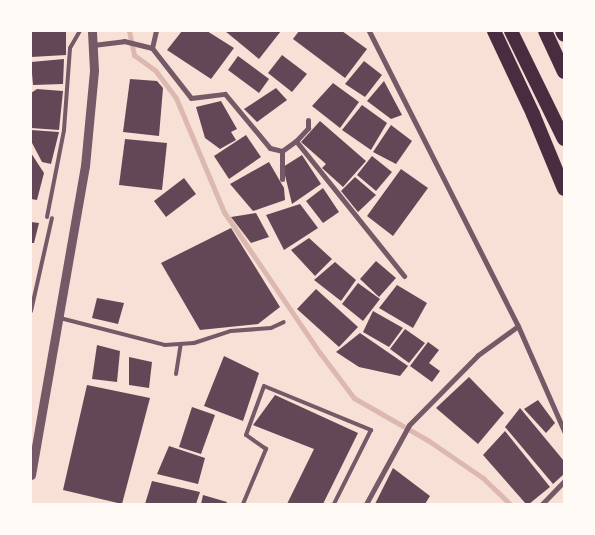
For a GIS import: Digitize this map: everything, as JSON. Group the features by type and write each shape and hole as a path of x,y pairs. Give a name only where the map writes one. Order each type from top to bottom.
{"highway":[{"path":"494,31 533,114 564,189"},
{"path":"511,31 564,139"},
{"path":"545,31 564,72"},
{"path":"562,31 564,35"}],"street":[{"path":"31,475 60,318 85,166 94,70 92,31"},
{"path":"152,48 156,31"},
{"path":"369,31 518,326 564,431"},
{"path":"93,45 124,42 152,48 191,98 225,94 270,148 282,151 296,141 308,128 308,120"},
{"path":"296,141 404,276"},
{"path":"282,151 282,179"},
{"path":"366,504 409,426 478,355 518,326"},
{"path":"542,504 564,481"}],"lane":[{"path":"31,311 64,130 70,48 80,31"},
{"path":"60,318 165,345 181,344 231,331 271,328 284,322"},
{"path":"176,374 181,344"},
{"path":"243,504 266,449 246,435 264,386 371,430 334,504"}],"building":[{"path":"31,31 66,31 66,55 31,57"},
{"path":"182,31 207,31 234,48 211,79 167,50"},
{"path":"225,31 281,31 259,59"},
{"path":"299,31 342,31 367,49 345,78 293,39"},
{"path":"282,55 307,74 292,92 268,73"},
{"path":"238,56 269,79 259,93 228,70"},
{"path":"64,59 63,84 33,85 31,62"},
{"path":"364,61 382,75 365,97 345,84"},
{"path":"130,79 157,81 163,88 159,136 123,132"},
{"path":"384,81 402,115 391,119 367,101"},
{"path":"333,83 359,102 340,128 312,106"},
{"path":"276,88 287,100 257,122 244,109"},
{"path":"37,89 63,91 59,130 31,128 31,93"},
{"path":"221,101 237,129 231,132 236,140 220,149 205,138 196,107"},
{"path":"362,105 387,123 371,150 342,130"},
{"path":"320,121 366,161 343,187 322,168 326,164 301,142"},
{"path":"391,125 412,141 396,164 373,152"},
{"path":"31,130 59,132 51,164 42,162 31,141"},
{"path":"246,135 261,157 229,179 214,156"},
{"path":"125,139 167,143 162,190 119,185"},
{"path":"31,153 44,173 37,200 31,199"},
{"path":"302,155 321,184 292,204 283,167"},
{"path":"372,156 392,172 376,191 357,175"},
{"path":"269,162 284,188 285,200 253,211 230,184"},
{"path":"401,169 428,188 393,236 367,216"},
{"path":"355,177 376,195 358,212 341,191"},
{"path":"184,178 196,194 166,217 154,201"},
{"path":"323,188 339,212 323,223 306,201"},
{"path":"300,204 318,228 284,250 266,215"},
{"path":"256,213 269,237 251,243 231,217"},
{"path":"31,222 39,223 34,243 31,243"},
{"path":"231,228 280,307 258,324 200,330 161,263"},
{"path":"309,238 332,259 315,276 291,250"},
{"path":"376,261 396,278 379,297 360,279"},
{"path":"335,262 356,280 341,301 314,280"},
{"path":"358,283 380,299 363,321 342,304"},
{"path":"397,285 427,303 413,328 379,308"},
{"path":"316,289 358,327 339,347 297,309"},
{"path":"97,298 124,303 118,324 92,318"},
{"path":"373,311 403,328 389,347 363,332"},
{"path":"405,329 425,343 409,363 390,349"},
{"path":"360,333 408,366 400,376 359,367 336,352"},
{"path":"428,342 439,350 429,363 440,371 432,382 410,366"},
{"path":"97,345 120,351 117,382 92,379"},
{"path":"224,356 259,373 243,421 204,406"},
{"path":"129,357 152,362 149,388 129,385"},
{"path":"469,377 504,413 478,444 436,408"},
{"path":"87,385 150,398 122,504 63,490"},
{"path":"275,395 358,433 323,504 287,504 314,449 253,425"},
{"path":"538,400 555,423 546,433 524,409"},
{"path":"192,407 215,415 201,454 179,447"},
{"path":"520,408 564,461 564,474 553,484 505,427"},
{"path":"505,431 550,487 529,504 526,504 483,455"},
{"path":"169,446 205,458 198,484 157,474"},
{"path":"393,468 430,496 425,504 375,504"},
{"path":"152,481 200,492 196,504 145,504"},
{"path":"203,495 227,502 226,504 201,504"}],"waterway":[{"path":"129,31 134,55 155,70 176,98 224,212 320,353 354,398 429,441 483,478 510,504"}]}
